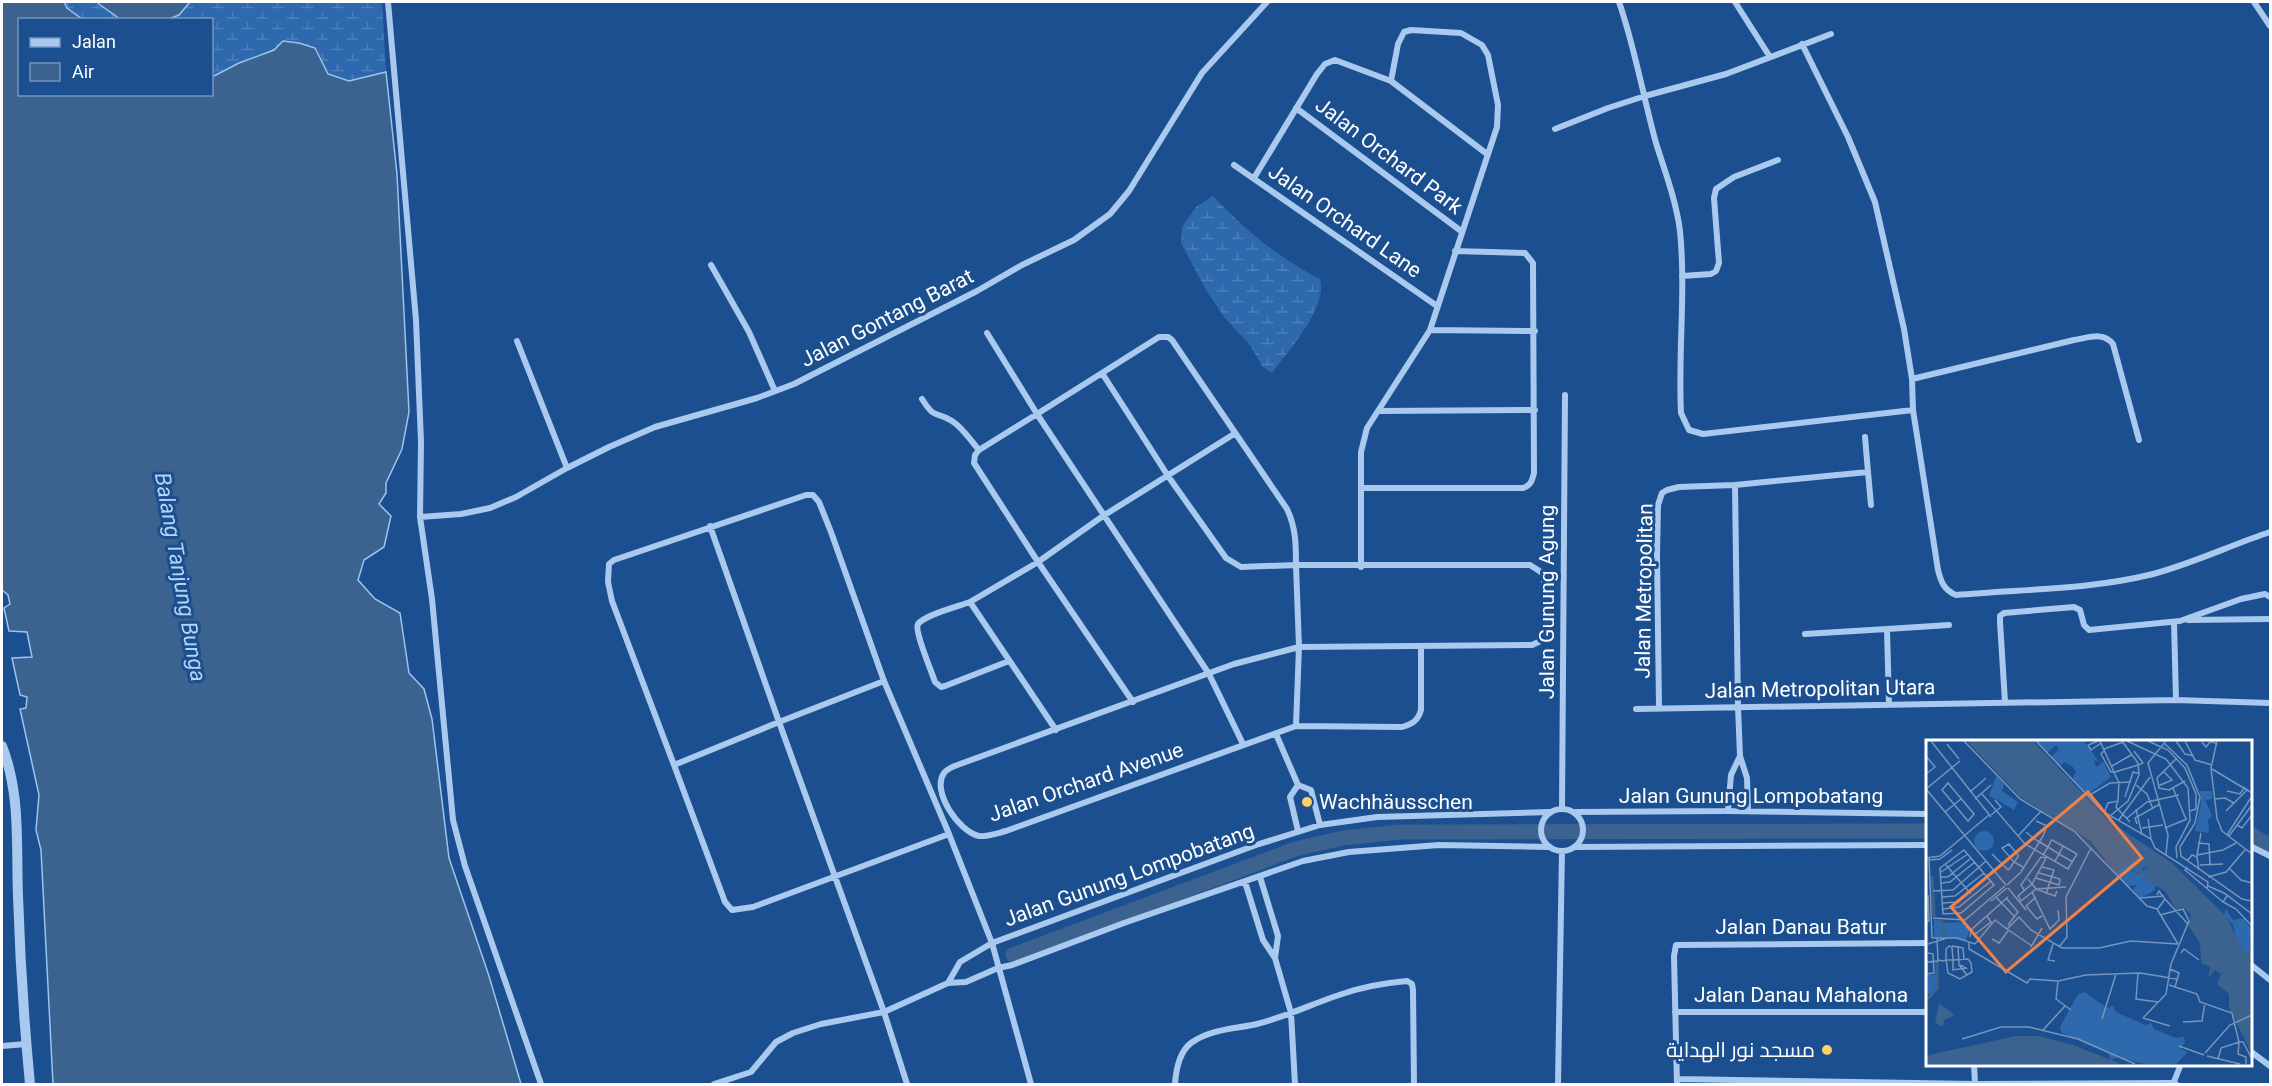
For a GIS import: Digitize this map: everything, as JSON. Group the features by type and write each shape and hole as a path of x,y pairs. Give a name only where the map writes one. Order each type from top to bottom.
{"street":[{"path":"388,2 416,320 422,442 420,517 432,599 453,820 465,866 541,1084"},
{"name":"Jalan Gontang Barat","path":"420,517 461,514 490,508 531,490 567,468 609,447 655,428 775,391 829,367 1074,240 1110,214 1129,191 1202,73 1268,2"},
{"path":"1619,2 1675,204 1682,276 1680,402 1683,420 1689,430 1703,434 1913,410"},
{"path":"1735,2 1770,57"},
{"path":"2254,2 2271,26"},
{"path":"1102,373 1168,476 1226,558 1232,563 1241,567 1296,565 1360,567 1362,441 1378,411 1430,330 1497,127 1498,105 1488,55 1482,45 1461,33 1411,30 1404,32 1398,44 1390,81"},
{"path":"1555,129 1645,96 1705,81 1831,34"},
{"path":"1802,44 1848,137 1875,202 1912,379 1913,410 1938,570 1943,585 1948,591 1956,595 2064,588 2152,574 2196,561 2271,532"},
{"path":"1254,178 1317,74 1325,64 1331,61 1347,64 1390,81 1487,154"},
{"name":"Jalan Orchard Park","path":"1296,108 1461,231"},
{"path":"1682,276 1711,274 1716,271 1719,263 1714,198 1716,189 1734,177 1778,160"},
{"name":"Jalan Orchard Lane","path":"1234,165 1437,306"},
{"path":"1361,488 1516,488 1528,486 1534,473 1536,410 1533,263 1530,257 1517,252 1455,250"},
{"path":"711,265 749,332 775,391"},
{"path":"1430,330 1535,331"},
{"path":"987,333 1103,516 1209,674 1243,744"},
{"path":"1912,379 2074,340 2102,336 2113,344 2139,440"},
{"path":"1133,702 974,463 975,455 980,450 1159,337 1168,337 1172,340 1293,521 1296,535 1299,647 1296,726 1402,727 1411,725 1419,717 1421,710 1421,647"},
{"path":"517,341 567,468"},
{"name":"Jalan Gunung Agung","path":"1562,808 1565,395"},
{"path":"922,399 935,416 954,422 980,450"},
{"path":"1378,411 1536,410"},
{"path":"1008,661 941,687 935,682 918,635 918,623 933,615 970,602 1038,562 1103,516 1234,434"},
{"path":"1865,437 1871,505"},
{"path":"1748,811 1747,778 1740,756 1738,707 1735,485 1868,472"},
{"name":"Jalan Metropolitan","path":"1659,707 1658,505 1662,493 1679,487 1735,485"},
{"path":"948,983 960,962 992,943 949,834 884,681 831,532 816,497 806,495 710,526 614,560 609,564 612,601 729,908 737,911 744,909 837,877 949,834"},
{"path":"710,526 779,722 837,877 884,1012 906,1084"},
{"name":"Jalan Orchard Avenue","path":"1296,726 1006,831 981,836 971,834 961,827 948,807 942,790 941,779 949,768 1234,664 1299,647 1532,645 1543,640 1545,631 1544,574 1530,565 1360,567"},
{"path":"2005,702 2001,614 2074,607 2080,610 2084,625 2088,630 2174,622 2241,599 2265,594 2271,597"},
{"path":"970,602 1056,730"},
{"path":"2185,620 2271,620"},
{"path":"2174,622 2176,700"},
{"path":"1805,634 1949,625"},
{"path":"1887,629 1889,705"},
{"path":"674,765 884,681"},
{"name":"Jalan Metropolitan Utara","path":"1636,709 2176,700 2271,703"},
{"path":"1276,734 1298,785 1311,790 1320,825"},
{"path":"2,750 14,785 17,814 18,895 30,1084"},
{"path":"1728,811 1731,776 1740,756"},
{"path":"1298,785 1290,797 1298,831"},
{"path":"1577,845 1584,830 1577,815 1562,808 1547,815 1541,830 1547,845 1562,851 1577,845 1926,845"},
{"name":"Jalan Gunung Lompobatang","path":"1577,815 1728,811 1926,814"},
{"name":"Jalan Gunung Lompobatang","path":"1547,815 1377,817 1320,825 1298,831 992,943 998,969 1303,861 1349,852 1439,845 1547,845"},
{"path":"2251,846 2271,856"},
{"path":"1558,1084 1562,851"},
{"path":"1260,877 1278,936 1275,958"},
{"path":"1245,882 1263,940 1275,958 1291,1013 1295,1084"},
{"name":"Jalan Danau Batur","path":"1675,1012 1674,951 1676,946 1684,944 1926,943"},
{"path":"2251,965 2271,980"},
{"path":"714,1084 751,1072 777,1042 793,1033 821,1024 884,1012 948,983 966,982 998,969 1032,1084"},
{"path":"1175,1084 1178,1063 1189,1044 1211,1033 1257,1024 1356,989 1410,982 1413,990 1414,1084"},
{"path":"1675,1012 1677,1082 2174,1084 2181,1065"},
{"name":"Jalan Danau Mahalona","path":"1675,1012 1926,1012"},
{"path":"2,1046 26,1044"},
{"path":"2251,1052 2271,1066"},
{"path":"1974,1065 1975,1084"}],"green space":[{"path":"64,2 98,2 118,18 84,18 68,9"},
{"path":"190,2 382,2 386,72 349,81 328,74 315,48 274,50 213,76 213,18 171,18 179,15"},
{"path":"1213,196 1263,242 1320,279 1321,290 1313,316 1272,373 1262,366 1250,345 1224,317 1206,290 1181,243 1182,227 1196,207"}],"water":[{"name":"Balang Tanjung Bunga","path":"2,2 64,2 67,8 81,18 18,18 18,96 213,96 213,76 239,63 274,50 283,41 315,48 328,74 349,81 386,72 397,174 409,412 402,449 386,483 386,493 379,504 391,516 384,547 364,560 358,580 375,599 400,613 409,673 424,689 432,719 449,858 489,976 521,1084 53,1084 41,850 36,830 39,795 20,709 26,708 27,697 20,695 12,658 32,657 27,632 9,631 4,608 10,604 8,595 2,590"},
{"path":"98,2 190,2 179,15 171,18 119,18"}],"waterway":[{"path":"1013,955 1295,849 1343,838 1400,832 1926,831"},
{"path":"2251,835 2270,846"}],"place":[{"name":"Wachhäusschen","path":"1307,802"},
{"name":"مسجد نور الهداية","path":"1827,1050"}]}
